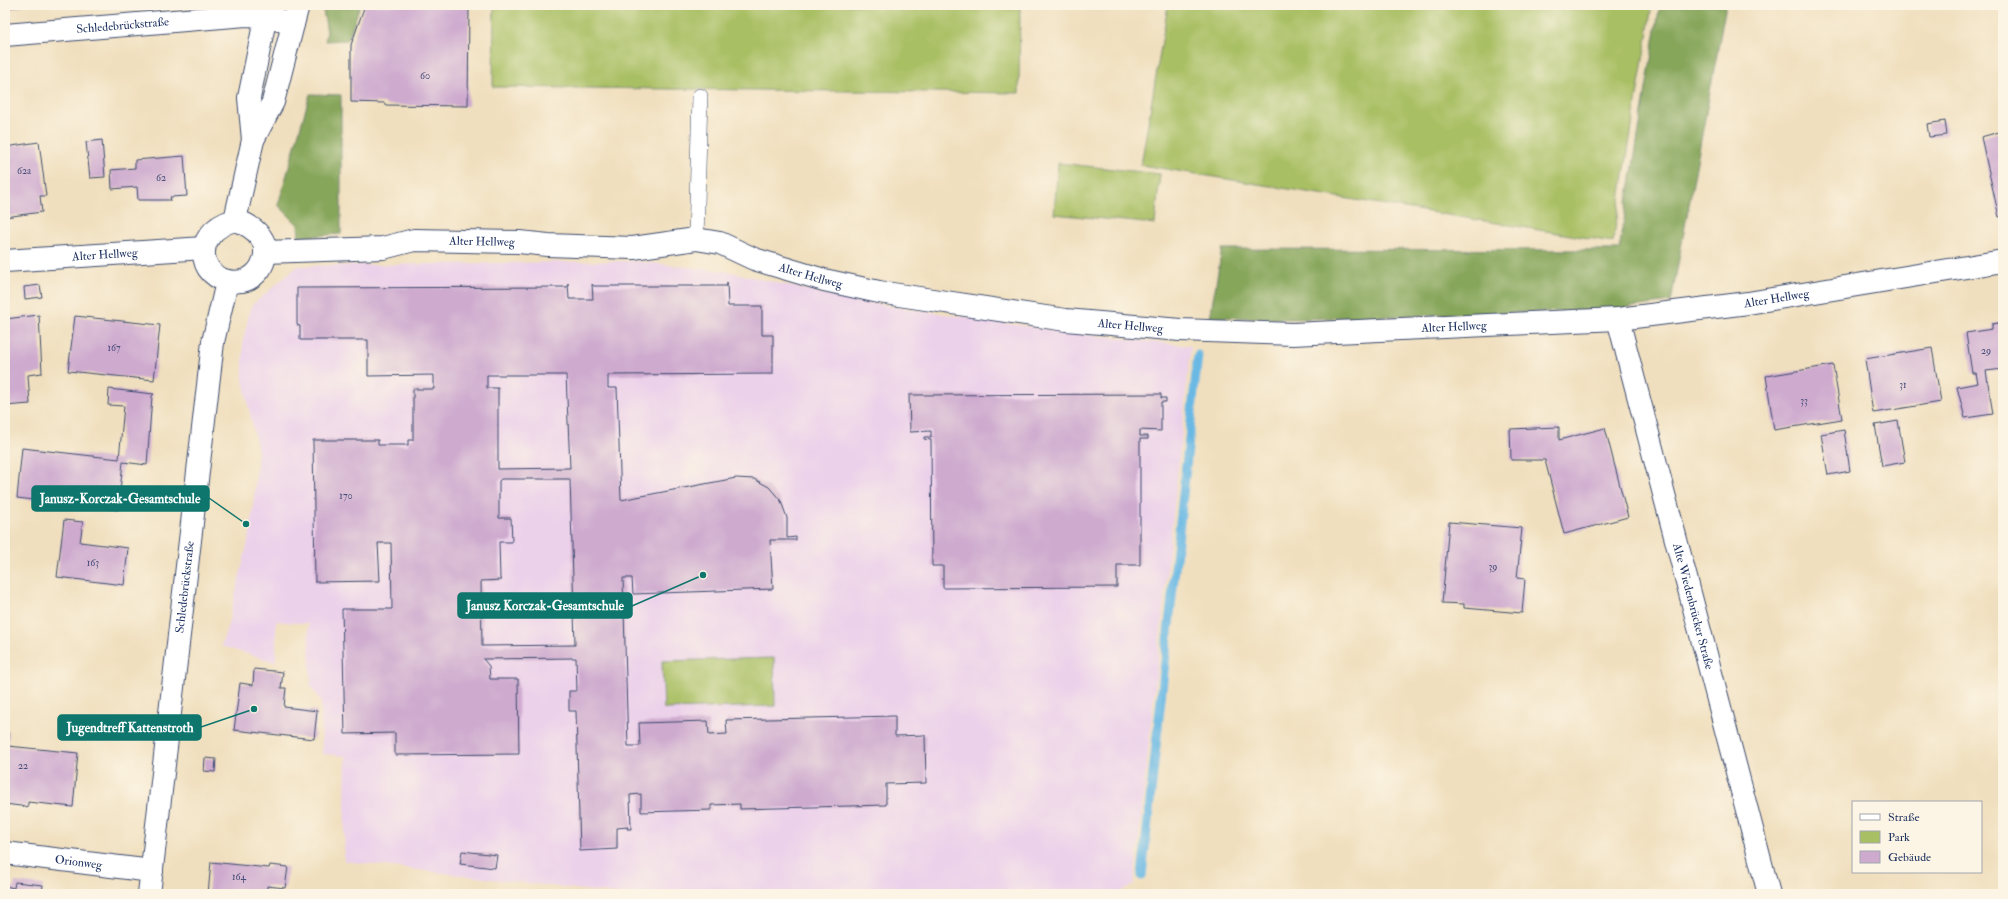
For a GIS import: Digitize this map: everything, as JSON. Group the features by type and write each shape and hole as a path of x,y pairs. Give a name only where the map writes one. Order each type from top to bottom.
{"street":[{"name":"Schledebrückstraße","path":"253,140 249,98 266,11"},
{"name":"Schledebrückstraße","path":"5,35 246,15 266,11 295,15 273,102 253,140 235,220"},
{"path":"235,220 252,227 259,234 264,242 264,261 253,276 245,281 227,282 219,278 207,265 204,248 207,239 218,226 235,220"},
{"name":"Alter Hellweg","path":"265,252 383,248 414,240 519,242 548,245 633,248 696,239 720,243 754,259 824,280 880,292 1066,320 1180,330 1293,334 1618,319 1748,303 2003,261"},
{"name":"Alter Hellweg","path":"5,261 204,248"},
{"name":"Schledebrückstraße","path":"149,894 170,729 212,349 227,282"},
{"name":"Alte Wiedenbrücker Straße","path":"1618,319 1769,894"},
{"name":"Orionweg","path":"5,853 152,871"}],"lane":[{"path":"696,239 700,96"}],"shaded area":[{"path":"634,261 731,272 824,294 877,304 1065,332 1191,346 1134,884 1117,894 617,894 344,861 346,756 322,754 321,701 311,687 308,624 276,621 276,662 221,646 228,625 251,529 258,452 243,379 243,340 251,306 298,266"}],"green space":[{"path":"322,5 360,5 348,40 325,41 327,32"},
{"path":"494,5 1020,5 1019,93 493,87"},
{"path":"1168,5 1652,5 1613,242 1141,165"},
{"path":"1660,5 1726,5 1671,302 1608,310 1295,319 1210,317 1222,249 1619,250"},
{"path":"310,94 341,95 341,234 299,237 298,225 278,205"},
{"path":"1058,163 1160,174 1155,224 1054,214"},
{"path":"774,658 775,706 664,709 662,661"}],"building":[{"path":"5,5 24,5 24,6 5,8"},
{"path":"365,5 469,6 468,106 385,105 385,103 351,102 351,45"},
{"path":"1945,121 1947,135 1929,137 1927,124"},
{"path":"2003,131 2003,216 1999,217 1981,137"},
{"path":"102,140 105,177 90,178 86,142"},
{"path":"39,142 46,196 40,196 42,212 5,217 5,147"},
{"path":"184,156 187,196 170,197 171,200 138,200 137,187 112,189 111,170 135,168 135,160"},
{"path":"727,282 728,306 762,306 762,335 773,335 773,374 608,375 608,388 617,388 621,500 736,478 754,479 769,487 781,501 787,518 787,538 796,537 796,540 770,540 773,589 633,594 632,578 623,578 628,746 640,746 639,723 708,721 709,735 727,734 726,720 895,716 895,736 925,735 926,783 886,784 886,805 740,809 740,804 711,805 711,810 641,812 641,794 630,795 631,829 627,829 628,827 617,828 617,849 580,851 576,711 569,711 569,691 577,691 576,658 483,659 489,666 490,679 518,679 519,754 395,755 395,733 345,734 342,609 392,609 391,543 378,543 380,581 315,582 313,440 378,440 378,445 408,445 408,440 413,440 413,389 434,389 434,375 368,376 368,340 300,340 300,326 297,325 297,288 567,287 568,283 569,299 593,299 592,284 594,286 727,286","holes":["487,375 566,375 570,468 498,469 498,388 487,388","501,479 570,479 575,645 482,646 481,581 502,580 500,579 499,542 512,542 511,518 499,518 499,481"]},
{"path":"40,285 42,297 25,299 24,287"},
{"path":"39,315 42,373 28,375 30,404 5,406 5,319"},
{"path":"75,316 160,325 154,380 68,371"},
{"path":"2003,322 2003,369 1986,371 1993,414 1965,418 1957,387 1978,383 1976,373 1972,373 1966,333 1992,329 1992,324"},
{"path":"1932,348 1941,402 1873,413 1865,359"},
{"path":"1833,365 1842,419 1774,430 1766,376"},
{"path":"109,389 154,394 152,396 147,465 123,462 118,510 17,498 22,448 119,459 124,406 108,405"},
{"path":"1161,394 1161,398 1166,398 1166,402 1161,402 1161,431 1140,430 1140,436 1148,436 1148,439 1140,439 1140,565 1117,565 1117,587 943,588 943,566 932,566 931,440 924,439 924,437 931,437 931,431 910,432 909,395"},
{"path":"1898,421 1905,462 1882,466 1875,425"},
{"path":"1559,427 1559,440 1605,428 1628,517 1564,534 1545,460 1511,460 1510,429"},
{"path":"1844,430 1850,471 1828,475 1821,434"},
{"path":"64,520 83,522 80,542 128,548 124,585 57,577"},
{"path":"1449,522 1522,528 1517,578 1525,579 1522,613 1464,608 1464,604 1442,603"},
{"path":"254,669 283,672 281,688 286,688 284,707 317,711 314,739 234,730 240,683 253,685"},
{"path":"5,732 9,733 8,746 78,753 73,807 28,802 28,807 5,804"},
{"path":"205,758 216,759 215,772 204,771"},
{"path":"462,851 497,855 495,868 460,864"},
{"path":"211,862 269,868 270,865 288,867 285,888 267,886 266,894 208,894"},
{"path":"15,882 43,885 42,894 5,894 5,886 14,888"}],"waterway":[{"path":"1142,876 1198,355"}],"place":[{"name":"Janusz-Korczak-Gesamtschule","path":"246,524"},
{"name":"Janusz Korczak-Gesamtschule","path":"703,575"},
{"name":"Jugendtreff Kattenstroth","path":"254,709"}]}
